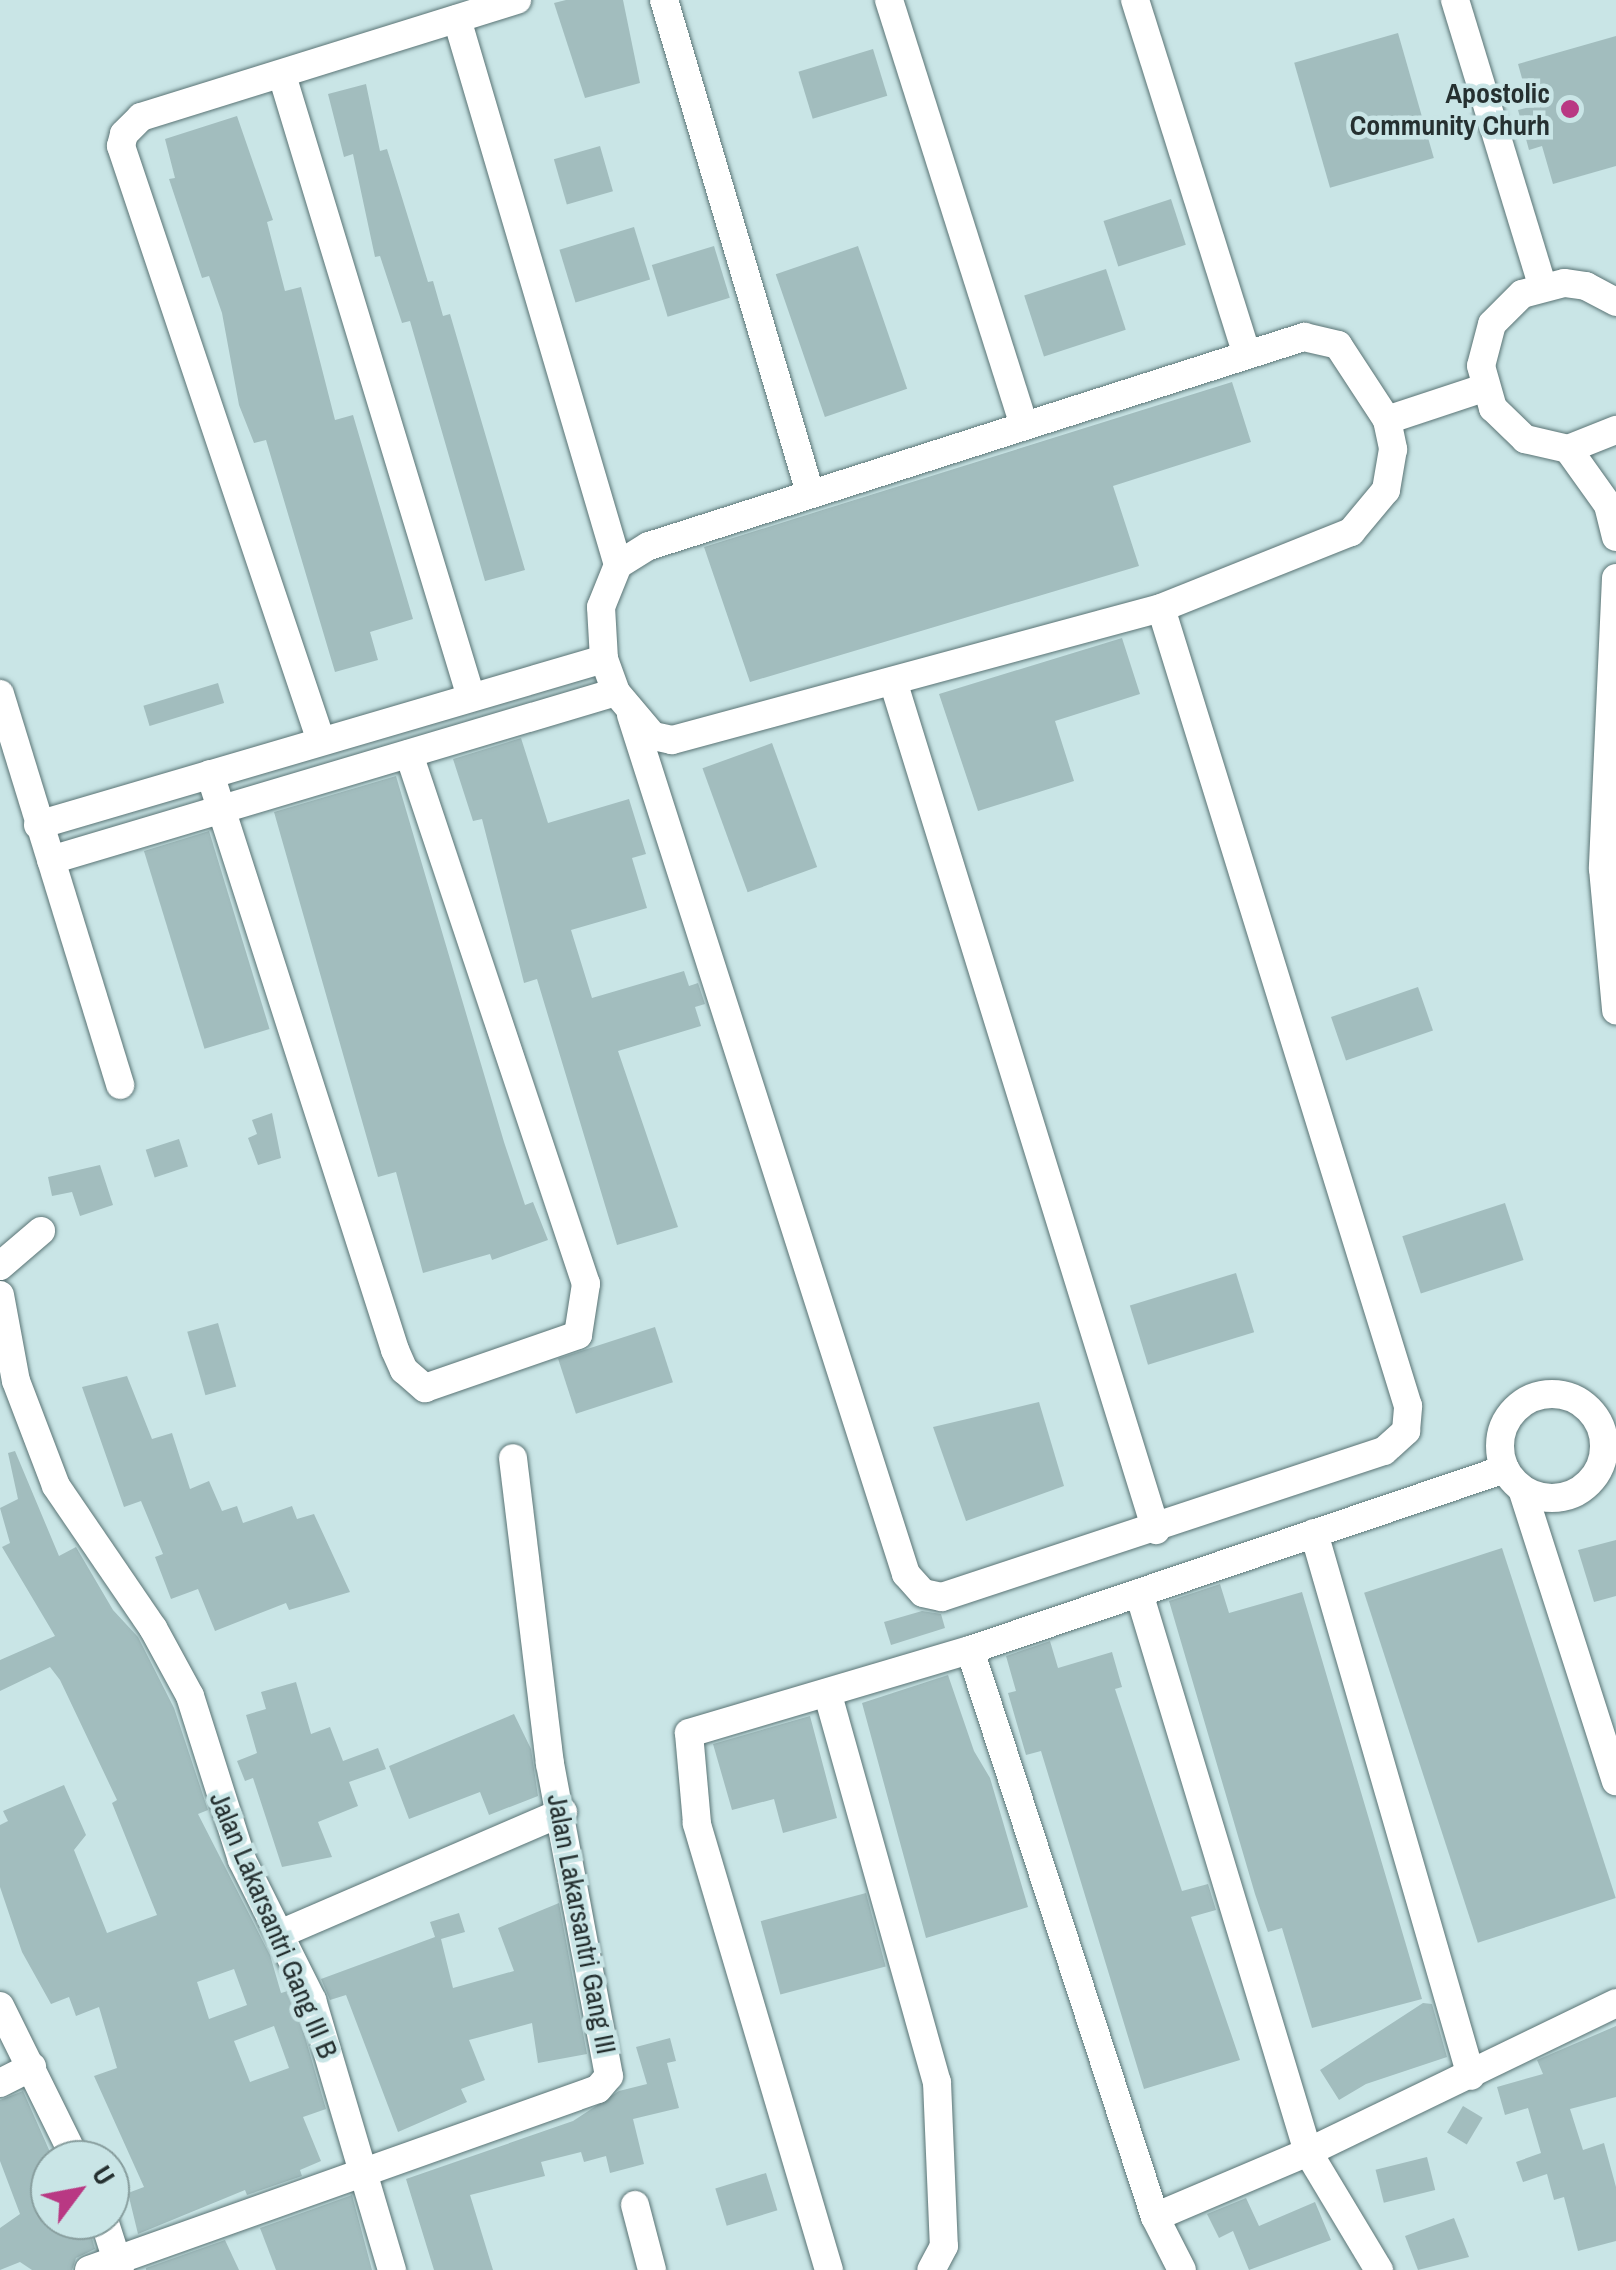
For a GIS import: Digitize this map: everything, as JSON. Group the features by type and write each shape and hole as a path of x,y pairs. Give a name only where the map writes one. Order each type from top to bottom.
{"street":[{"path":"321,742 121,146 132,121 518,0"},
{"path":"664,0 810,492"},
{"path":"889,0 1023,422"},
{"path":"1135,0 1246,351"},
{"path":"1454,0 1542,285"},
{"path":"457,19 618,565"},
{"path":"282,75 471,697"},
{"path":"1616,302 1586,286 1542,285 1514,300 1492,324 1482,355 1484,388 1516,432 1568,449 1608,506 1616,537"},
{"path":"624,704 652,736 672,740 1160,608 1248,576 1367,520 1386,490 1393,449 1387,420 1338,345 1304,336 1023,422 648,546 618,565 601,607 604,658 624,704 906,1574 923,1593 942,1596 1156,1530 1384,1452 1406,1430 1408,1406 1160,608"},
{"path":"1387,420 1484,388"},
{"path":"1568,449 1616,430"},
{"path":"1616,578 1603,869 1616,1010"},
{"path":"38,825 604,658"},
{"path":"893,681 1156,1530"},
{"path":"0,694 120,1085"},
{"path":"51,860 409,754 624,704"},
{"path":"210,774 395,1350 404,1370 425,1388 578,1335 586,1284 409,754"},
{"path":"0,1266 41,1231"},
{"name":"Jalan Lakarsantri Gang III B","path":"0,1295 8,1383 56,1486 177,1667 242,1860 282,1933 332,2059 392,2270"},
{"path":"829,2270 696,1823 686,1737 970,1650 1314,1534 1514,1479 1556,1498 1588,1485 1604,1454 1610,1430 1586,1407 1556,1394 1524,1402 1504,1426 1514,1479 1616,1781"},
{"path":"1586,1407 1616,1406"},
{"name":"Jalan Lakarsantri Gang III","path":"89,2270 120,2264 361,2171 598,2089 609,2076 537,1672 513,1458"},
{"path":"1314,1534 1471,2076"},
{"path":"1138,1593 1308,2152 1379,2270"},
{"path":"970,1650 1155,2217 1182,2270"},
{"path":"828,1695 937,2082 944,2246 931,2270"},
{"path":"282,1933 563,1812"},
{"path":"1155,2217 1308,2152 1616,2003"},
{"path":"0,2006 67,2140"},
{"path":"0,2083 32,2067"},
{"path":"635,2205 652,2270"},
{"path":"111,2240 120,2264"}],"building":[{"path":"623,0 640,83 585,98 554,3"},
{"path":"1398,33 1434,158 1330,188 1294,63"},
{"name":"Apostolic Community Churh","path":"1616,36 1616,166 1553,184 1542,146 1529,150 1518,110 1530,107 1518,64"},
{"path":"873,49 887,96 813,119 798,72"},
{"path":"366,84 380,151 387,149 428,282 433,281 443,316 450,314 525,570 485,581 410,321 402,323 380,256 375,257 353,154 344,157 328,94"},
{"path":"237,116 273,220 267,222 285,291 301,287 335,420 353,415 413,619 370,632 378,660 335,672 266,440 254,443 239,405 222,313 209,276 202,278 169,179 175,178 165,139"},
{"path":"600,146 613,191 567,204 554,159"},
{"path":"1171,199 1186,245 1118,267 1103,221"},
{"path":"634,227 650,280 575,302 559,250"},
{"path":"714,246 730,298 668,317 652,265"},
{"path":"858,246 907,389 825,417 776,274"},
{"path":"1106,269 1126,330 1044,356 1024,296"},
{"path":"1232,382 1251,442 1113,486 1139,566 750,682 704,547"},
{"path":"1122,638 1140,694 1055,721 1074,781 978,811 939,694"},
{"path":"218,683 224,703 150,726 143,706"},
{"path":"521,738 548,823 629,799 646,854 632,858 647,908 571,930 592,998 684,971 689,986 698,983 705,1004 695,1007 701,1026 618,1051 678,1227 617,1245 537,979 524,983 482,819 473,821 453,759"},
{"path":"772,743 817,867 748,892 702,768"},
{"path":"396,776 504,1142 525,1205 533,1202 548,1240 492,1260 490,1254 423,1273 396,1172 378,1177 274,812"},
{"path":"209,831 270,1029 204,1049 144,851"},
{"path":"1418,987 1433,1030 1346,1060 1331,1017"},
{"path":"272,1113 281,1158 258,1165 248,1138 257,1134 252,1120"},
{"path":"179,1139 188,1167 155,1177 146,1150"},
{"path":"100,1165 113,1205 80,1216 72,1192 52,1196 48,1177"},
{"path":"1505,1203 1524,1260 1421,1293 1402,1236"},
{"path":"1236,1273 1254,1332 1148,1365 1130,1305"},
{"path":"218,1323 236,1386 205,1395 187,1332"},
{"path":"655,1327 673,1382 576,1414 558,1359"},
{"path":"127,1376 152,1439 172,1433 190,1489 209,1481 222,1511 237,1506 243,1523 292,1506 297,1519 314,1514 350,1592 289,1610 286,1603 215,1631 198,1589 171,1599 155,1557 163,1554 141,1501 124,1507 82,1387"},
{"path":"1039,1402 1064,1486 966,1521 933,1427"},
{"path":"15,1451 59,1556 76,1547 113,1610 138,1637 174,1708 208,1810 198,1814 270,1955 281,1993 288,1991 296,2006 326,2109 303,2117 321,2161 300,2170 302,2176 247,2195 245,2190 138,2234 130,2192 144,2187 130,2156 130,2140 123,2140 94,2076 117,2068 99,2007 76,2016 69,1997 51,2004 22,1952 0,1887 0,1825 8,1821 3,1811 64,1785 86,1835 74,1850 107,1933 157,1915 112,1803 117,1800 60,1680 50,1667 0,1691 0,1660 55,1636 2,1547 10,1543 0,1508 18,1499 8,1453","holes":["234,1969 247,2005 209,2019 197,1982","274,2026 289,2068 250,2082 234,2041"]},
{"path":"1616,1540 1616,1596 1594,1602 1578,1550"},
{"path":"1502,1548 1616,1898 1478,1943 1364,1593"},
{"path":"1220,1584 1229,1613 1302,1592 1422,1999 1312,2028 1282,1928 1268,1932 1255,1894 1169,1601"},
{"path":"922,1611 941,1614 945,1628 891,1645 884,1622"},
{"path":"1050,1641 1058,1668 1112,1652 1122,1687 1115,1689 1182,1891 1208,1884 1216,1910 1191,1917 1240,2060 1144,2089 1041,1751 1026,1755 1008,1693 1016,1691 1006,1656"},
{"path":"948,1675 974,1751 990,1778 1028,1907 926,1938 862,1703"},
{"path":"296,1682 311,1734 330,1727 343,1761 378,1748 386,1769 349,1782 358,1806 318,1822 332,1857 282,1867 253,1778 245,1781 237,1761 257,1753 246,1715 266,1709 261,1692"},
{"path":"514,1714 531,1749 538,1796 489,1815 480,1792 409,1819 389,1766"},
{"path":"810,1716 837,1818 783,1833 774,1799 732,1810 713,1744"},
{"path":"866,1893 886,1966 780,1995 761,1921"},
{"path":"559,1903 587,2054 538,2063 532,2023 469,2040 485,2080 461,2089 467,2102 398,2132 346,1995 330,2000 321,1979 435,1937 430,1922 459,1913 465,1932 441,1939 453,1988 514,1971 498,1928"},
{"path":"1423,2003 1432,2004 1447,2057 1366,2084 1339,2100 1320,2070"},
{"path":"1616,2026 1616,2097 1570,2109 1583,2150 1604,2143 1616,2187 1616,2241 1578,2251 1564,2197 1554,2200 1547,2174 1523,2182 1516,2162 1541,2153 1528,2108 1505,2115 1497,2087 1543,2074 1537,2060"},
{"path":"670,2038 676,2061 667,2063 679,2108 633,2119 644,2164 610,2173 606,2156 584,2162 581,2152 541,2162 545,2176 470,2195 493,2270 434,2270 406,2179 573,2121 619,2091 647,2084 636,2047"},
{"path":"23,2091 45,2140 30,2140 30,2240 93,2240 95,2249 76,2258 72,2270 32,2270 20,2262 0,2270 0,2228 20,2214 0,2161 0,2100"},
{"path":"1463,2106 1483,2118 1467,2144 1447,2133"},
{"path":"1427,2157 1435,2190 1384,2203 1376,2170"},
{"path":"766,2173 777,2210 727,2226 715,2188"},
{"path":"352,2195 372,2270 276,2270 260,2228"},
{"path":"1246,2198 1259,2226 1315,2202 1331,2240 1249,2270 1233,2231 1219,2238 1207,2214"},
{"path":"1454,2218 1469,2257 1418,2270 1405,2236"},
{"path":"225,2240 239,2270 146,2270 146,2268"}],"place":[{"name":"Apostolic Community Churh","path":"1570,109"}]}
